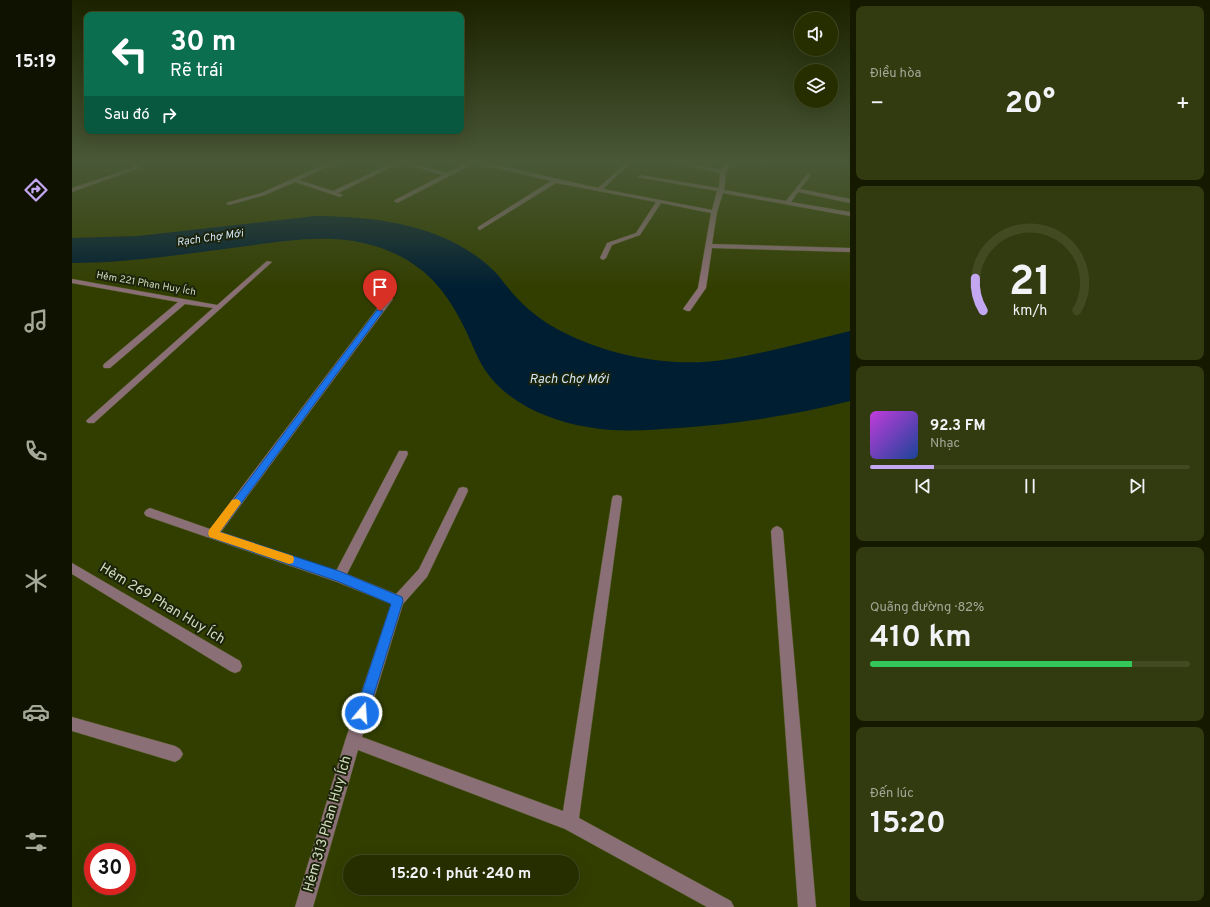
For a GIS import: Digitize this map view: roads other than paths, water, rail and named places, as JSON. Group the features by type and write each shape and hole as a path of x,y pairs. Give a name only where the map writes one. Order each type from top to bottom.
{"street":[{"path":"480,228 518,204"},
{"path":"603,258 609,244 638,234 657,204"},
{"path":"672,204 714,212"},
{"path":"687,309 702,288 714,212 717,204"},
{"path":"795,204 850,214"},
{"path":"709,246 850,250"},
{"path":"91,421 269,262"},
{"name":"Hẻm 221 Phan Huy Ích","path":"72,281 217,307"},
{"path":"213,534 389,299"},
{"path":"107,366 184,301"},
{"path":"339,576 403,454"},
{"path":"150,513 339,576 398,601 423,573 463,491"},
{"path":"570,822 617,499"},
{"path":"777,531 807,907"},
{"name":"Hẻm 269 Phan Huy Ích","path":"72,568 235,666"},
{"name":"Hẻm 313 Phan Huy Ích","path":"304,907 352,741 398,601"},
{"path":"72,724 175,754"},
{"path":"352,741 570,822 725,907"}],"water":[{"name":"Rạch Chợ Mới","path":"315,216 338,216 385,221 431,233 453,242 473,253 491,268 525,306 551,326 597,346 641,358 663,361 708,362 775,350 850,331 850,401 808,411 722,424 656,430 599,429 574,424 545,415 530,409 505,392 494,382 485,370 458,316 441,290 420,269 394,253 378,247 360,242 342,240 305,239 152,258 112,262 72,263 72,238 138,236"}]}
